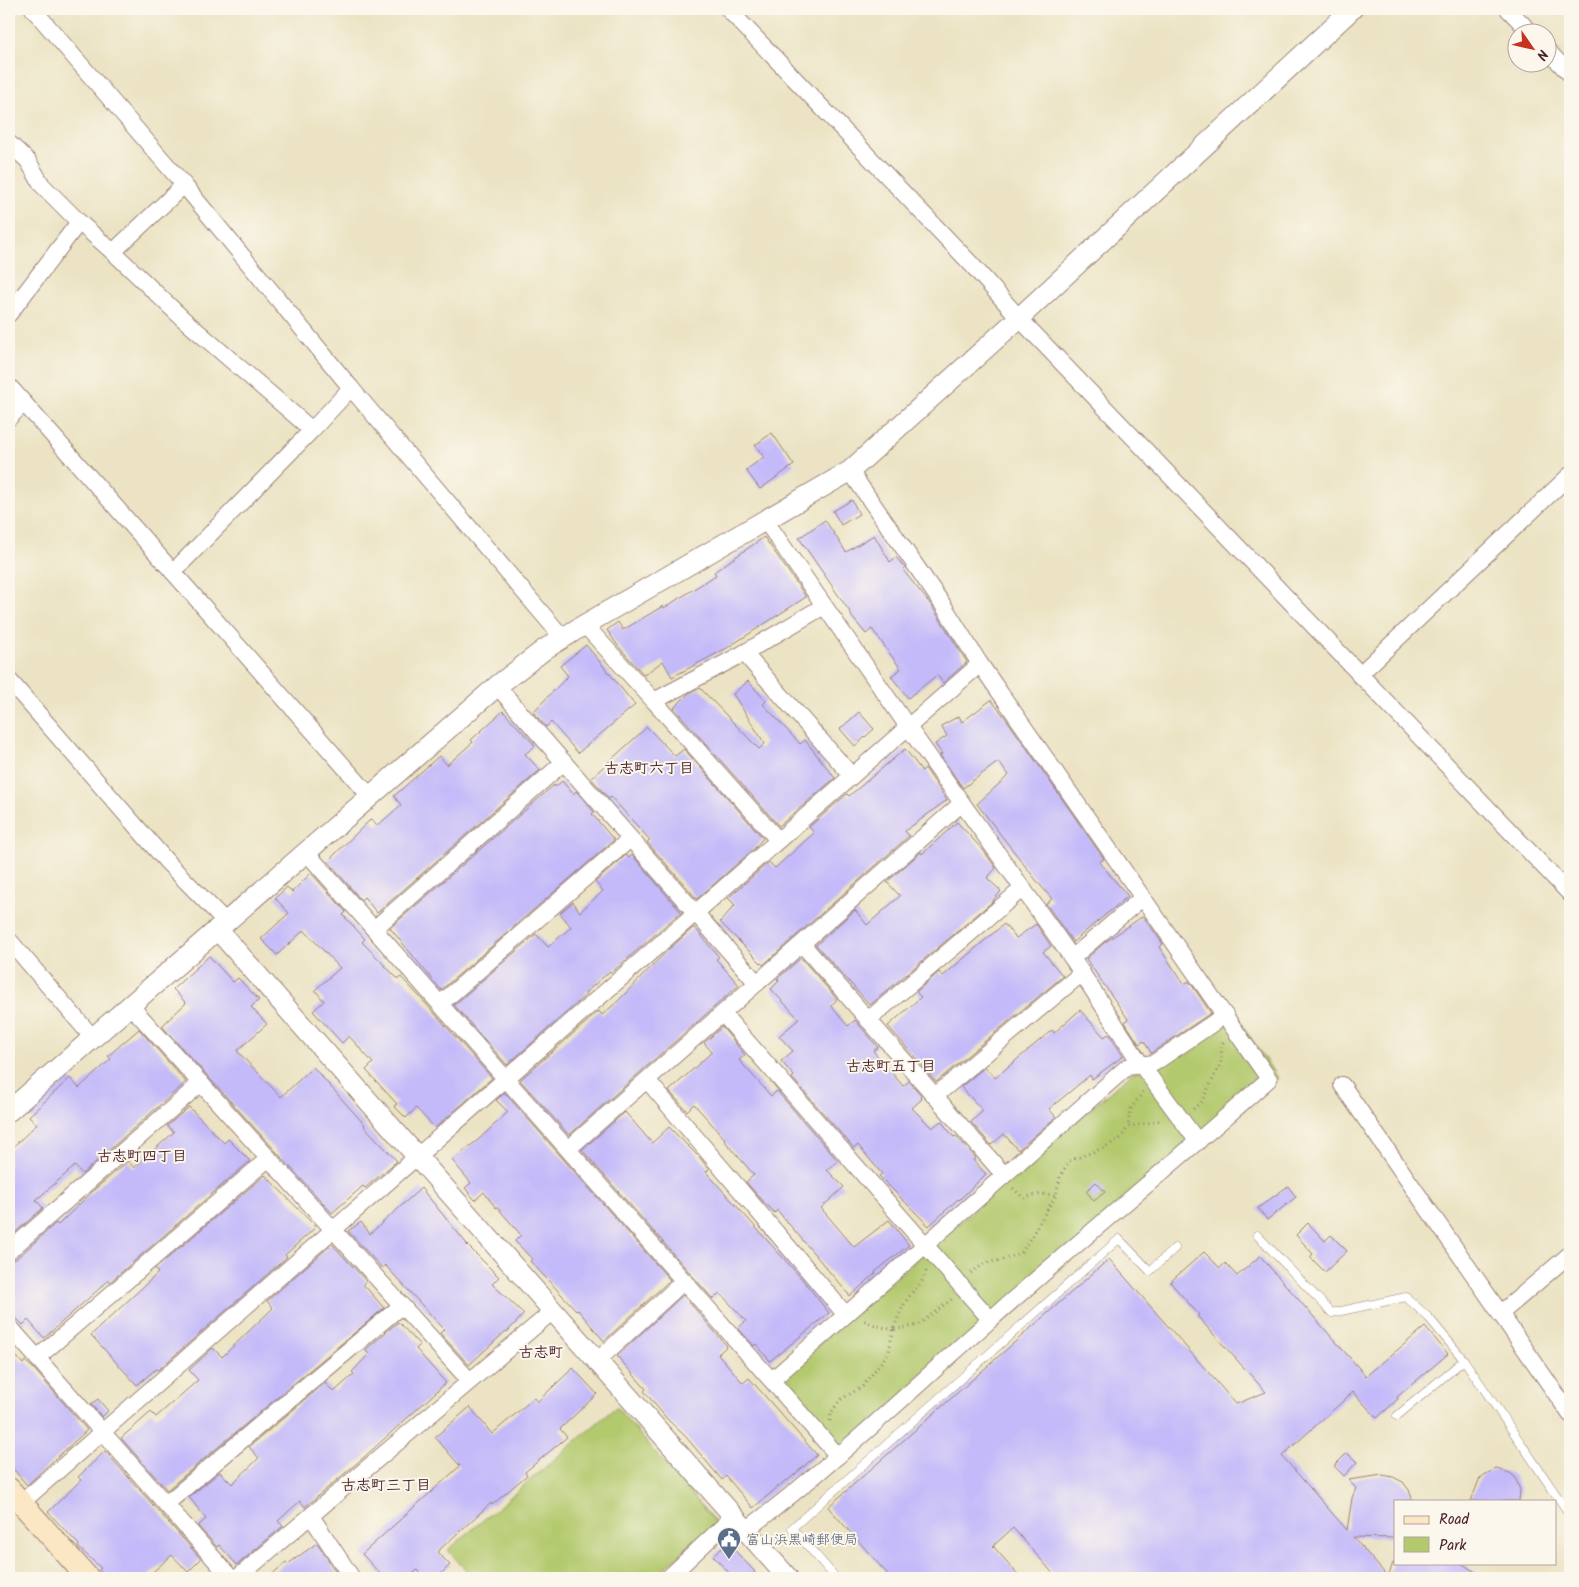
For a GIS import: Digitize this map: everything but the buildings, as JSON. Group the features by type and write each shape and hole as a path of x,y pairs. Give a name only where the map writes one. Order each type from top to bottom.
{"main road":[{"path":"15,1496 88,1578"}],"street":[{"path":"33,9 184,185 563,638"},
{"path":"728,9 973,266 1019,318 1570,894"},
{"path":"9,1111 497,686 545,649 584,624 850,471 1019,318 1352,9"},
{"path":"1508,9 1520,22"},
{"path":"1556,59 1570,74"},
{"path":"9,145 28,161 42,185 79,222 182,318 312,430"},
{"path":"113,252 184,185"},
{"path":"9,314 79,222"},
{"path":"9,386 370,796"},
{"path":"173,572 352,388"},
{"path":"9,418 24,403"},
{"path":"668,1578 740,1523 788,1499 990,1319 1269,1079 980,664 943,605 850,471"},
{"path":"1359,675 1570,475"},
{"path":"765,520 908,727 1072,958 1142,1066 1198,1142"},
{"path":"654,700 744,653 824,606"},
{"path":"584,624 778,840"},
{"path":"744,653 852,776"},
{"path":"15,1496 102,1432 980,664"},
{"path":"9,680 168,863 417,1156 788,1578"},
{"path":"497,686 757,983"},
{"path":"374,929 564,762"},
{"path":"568,1149 962,803"},
{"path":"440,1004 630,839"},
{"path":"306,852 838,1456"},
{"path":"868,1020 1022,888"},
{"path":"1072,958 1142,898"},
{"path":"9,940 93,1038"},
{"path":"802,944 1004,1175"},
{"path":"935,1096 1082,973"},
{"path":"130,1005 470,1381"},
{"path":"723,1014 990,1319"},
{"path":"772,1380 1127,1067 1154,1063 1225,1015"},
{"path":"647,1080 846,1315"},
{"path":"9,1251 200,1083"},
{"path":"1342,1085 1570,1414"},
{"path":"37,1358 269,1158"},
{"path":"1500,1314 1570,1254"},
{"path":"597,1361 684,1281"},
{"path":"166,1504 402,1306"},
{"path":"237,1578 553,1311"},
{"path":"9,1326 231,1578"},
{"path":"311,1516 352,1578"}],"lane":[{"path":"1257,1235 1332,1313 1406,1297 1430,1318 1464,1360 1570,1515"},
{"path":"836,1578 792,1528 1119,1239 1150,1271 1175,1248"},
{"path":"1398,1416 1464,1360"}],"path":[{"path":"1004,1175 1016,1192 1023,1198 1042,1194 1056,1195 1060,1177 1069,1162 1103,1148 1121,1138 1128,1127"},
{"path":"830,1425 831,1413 840,1400 863,1386 889,1352 893,1330 846,1315"}],"green space":[{"path":"1235,1014 1278,1079 843,1459 775,1382 1133,1072 1155,1068"},
{"path":"616,1407 716,1523 653,1578 473,1578 448,1550"}],"place":[{"name":"富山浜黒崎郵便局","path":"729,1560"}],"district":[{"name":"古志町六丁目","path":"649,768"},
{"name":"古志町五丁目","path":"891,1066"},
{"name":"古志町四丁目","path":"142,1156"},
{"name":"古志町","path":"541,1352"},
{"name":"古志町三丁目","path":"386,1485"}]}
